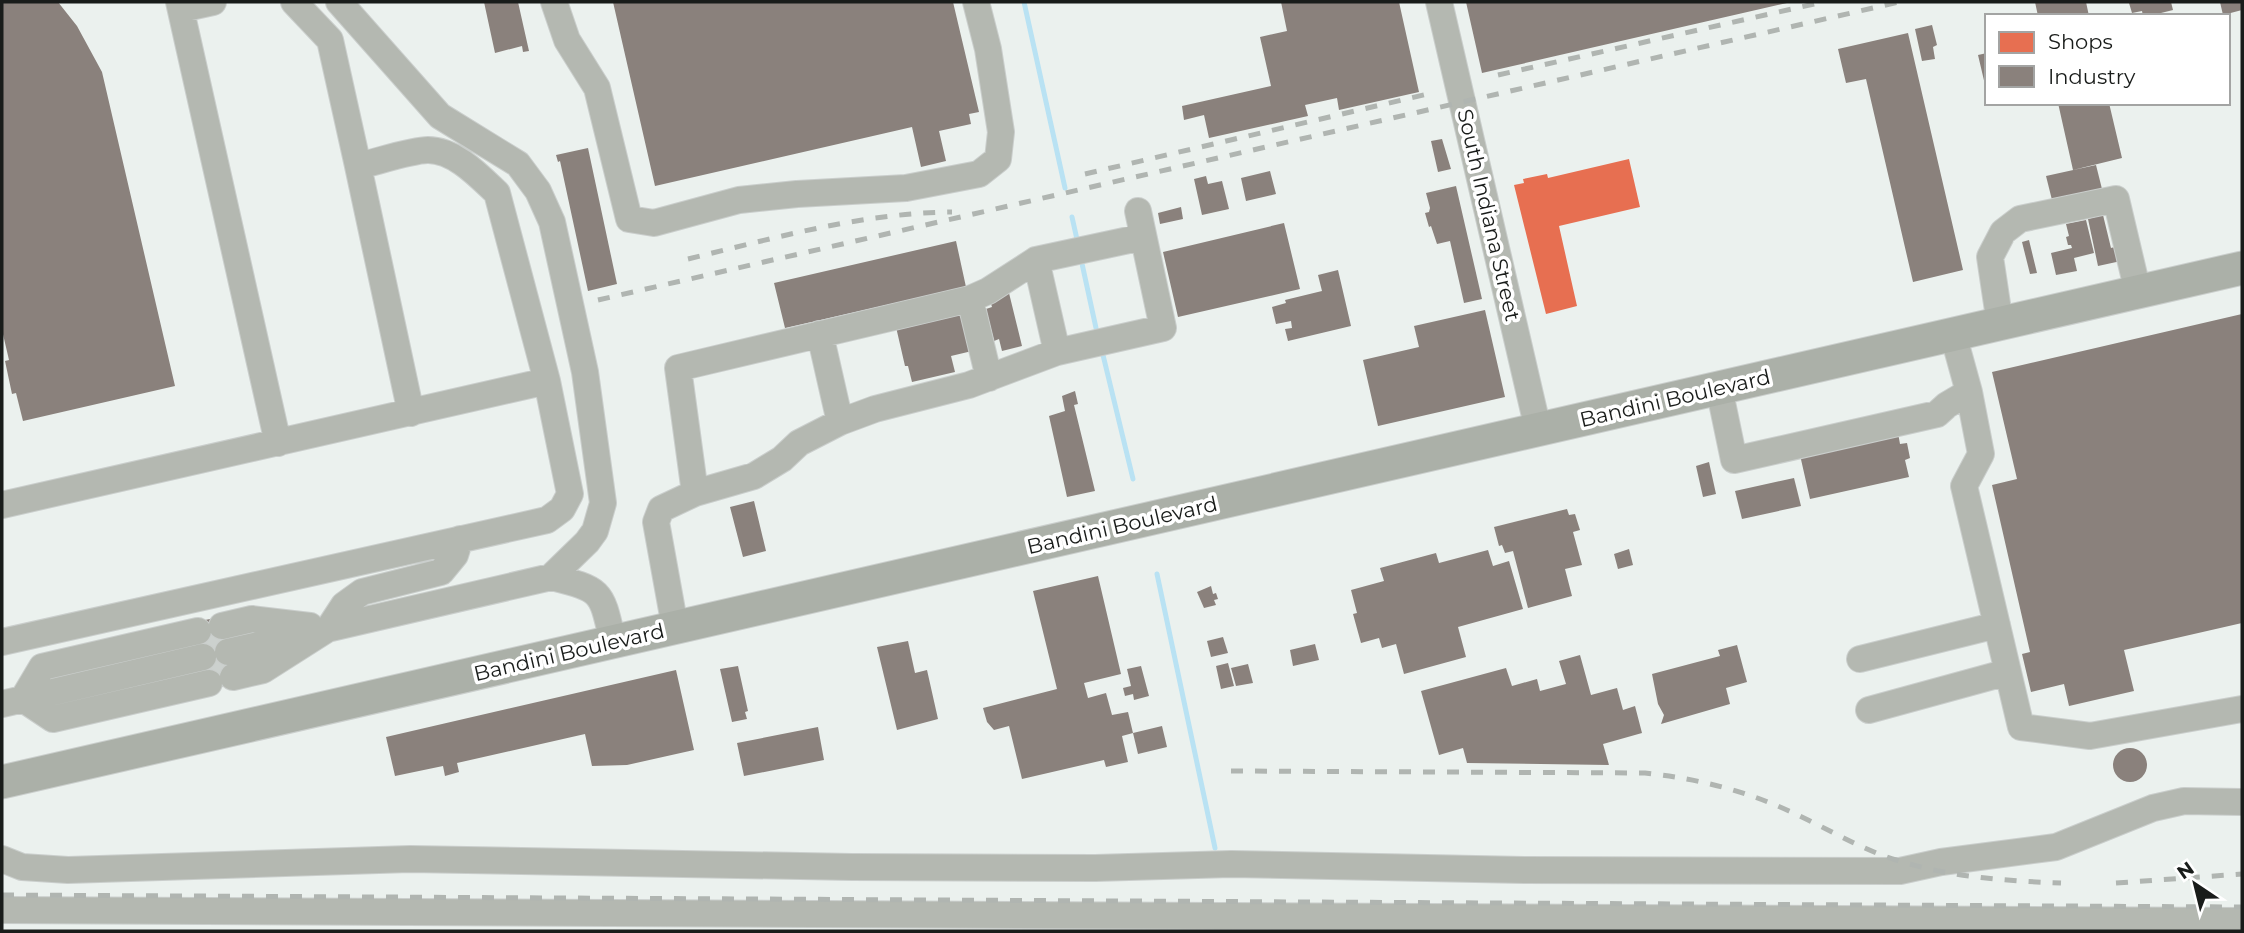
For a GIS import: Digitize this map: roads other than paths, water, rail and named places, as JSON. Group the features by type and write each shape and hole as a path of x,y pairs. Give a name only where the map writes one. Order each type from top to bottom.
{"main road":[{"name":"Bandini Boulevard","path":"2,782 2242,268"}],"street":[{"path":"214,2 180,5 278,443"},
{"path":"294,2 330,40 411,413"},
{"path":"339,2 440,116 518,164 530,178 549,214 585,372 603,503 595,531 551,577"},
{"path":"554,2 567,40 597,88 629,219 654,223 739,200 906,188 979,174 998,159 1001,132 988,49 976,2"},
{"name":"South Indiana Street","path":"1439,2 1538,429"},
{"path":"2,642 547,520 562,509 570,494 547,382 497,193 476,172 452,157 429,150 358,166"},
{"path":"2000,324 1990,257 1994,246 2010,226 2020,219 2116,199 2138,292"},
{"path":"675,628 656,522 661,509 695,492 754,476 782,460 800,443 840,422 876,408 935,395 1057,352 1163,328 1138,211"},
{"path":"695,492 678,368 970,299 988,291 1036,260 1143,237"},
{"path":"1036,260 1057,352"},
{"path":"970,299 989,378"},
{"path":"820,334 840,422"},
{"path":"1953,334 1969,392 1981,454 1964,486 2021,727 2090,737 2242,709"},
{"path":"2,505 547,382"},
{"path":"1719,388 1734,460 1937,414 1969,392"},
{"path":"12,701 45,680 216,654 263,670 329,628 344,604 362,592 441,572 455,555 460,539"},
{"path":"12,701 53,719 216,654 255,632 329,628 551,577 580,584 599,596 604,602 613,642"},
{"path":"1860,659 1997,625"},
{"path":"1869,710 2008,672"},
{"path":"2,859 22,867 68,870 410,859 852,867 1095,868 1231,864 1524,870 1900,871 1941,862 2056,847 2152,808 2184,801 2242,802"},
{"path":"2,910 2242,921"}],"waterway":[{"path":"1024,2 1065,188"},
{"path":"1072,217 1078,244"},
{"path":"1081,259 1096,328"},
{"path":"1103,355 1133,479"},
{"path":"1157,574 1215,848"}],"tunnel":[{"path":"200,644 225,639"},
{"path":"206,669 231,664"}],"railway":[{"path":"1498,75 1823,2"},
{"path":"598,300 1899,2"},
{"path":"1085,174 1432,93"},
{"path":"688,259 851,222 918,213 952,212"},
{"path":"1231,771 1664,775 1718,786 1754,797 1868,850 1916,866 1978,877 2061,883"},
{"path":"2116,883 2242,874"},
{"path":"2,895 2242,907"}]}
